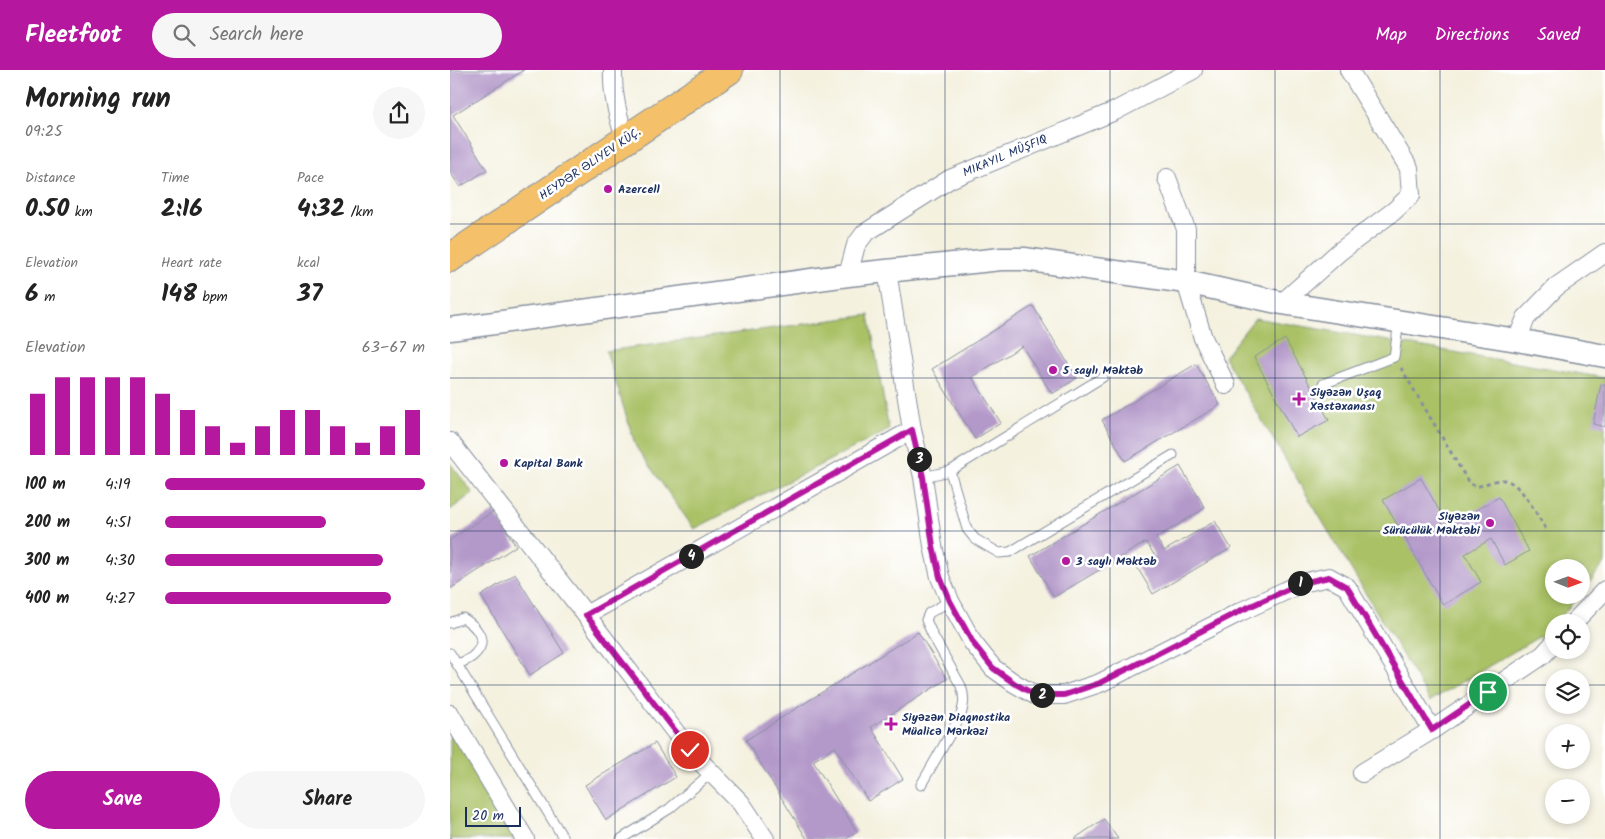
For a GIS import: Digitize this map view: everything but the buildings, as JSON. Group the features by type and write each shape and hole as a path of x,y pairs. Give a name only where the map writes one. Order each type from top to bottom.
{"main road":[{"name":"HEYDƏR ƏLIYEV KÜÇ.","path":"450,258 729,70"}],"street":[{"path":"613,70 612,87 616,112 626,141"},
{"path":"848,276 856,245 865,233 950,179 1115,111 1193,70"},
{"path":"1282,303 1339,252 1394,211 1411,195 1409,168 1349,70"},
{"path":"1167,178 1186,229 1186,282 1203,338 1226,385"},
{"path":"1517,340 1526,318 1556,287 1605,253"},
{"path":"450,330 887,271 1001,259 1024,259 1186,282 1282,303 1517,340 1605,356"},
{"path":"887,271 912,430 923,477 933,546 940,577 950,601 973,643 993,668 1035,695 1064,695 1100,683 1242,610 1302,583 1329,577 1347,587 1432,730"},
{"path":"586,615 912,430"},
{"path":"450,442 690,750 741,803 765,839"},
{"path":"1582,614 1605,590"},
{"path":"1362,773 1432,730 1545,653"},
{"path":"450,714 525,839"}],"lane":[{"path":"1323,384 1394,357 1399,321"},
{"path":"923,477 950,471 1103,376"},
{"path":"950,471 967,529 975,539 999,552 1010,552 1173,455"},
{"path":"921,785 961,715 964,703 964,694 961,686 926,620 929,613 950,601"},
{"path":"450,623 463,618 473,624 481,638 481,646 474,656 457,664"},
{"path":"450,653 564,839"},
{"path":"621,839 669,809 711,773"}],"path":[{"path":"1394,357 1469,483 1476,487 1501,480 1510,482 1518,488 1547,531"}],"green space":[{"path":"869,315 889,430 694,529 636,447 606,351"},
{"path":"1255,318 1605,378 1605,563 1590,582 1590,559 1545,559 1545,604 1572,604 1564,614 1545,614 1545,633 1430,701 1224,357"},
{"path":"450,463 473,493 450,510"},
{"path":"450,729 517,839 450,839"}],"place":[{"name":"Azercell","path":"608,189"},
{"name":"5 saylı Məktəb","path":"1053,370"},
{"name":"Siyəzən Uşaq Xəstəxanası","path":"1299,399"},
{"name":"Kapital Bank","path":"504,463"},
{"name":"Siyəzən Sürücülük Məktəbi","path":"1490,523"},
{"name":"3 saylı Məktəb","path":"1066,561"},
{"name":"Siyəzən Diaqnostika Müalicə Mərkəzi","path":"891,724"}],"route":[{"path":"690,750 586,615 912,430 923,477 933,546 940,577 950,601 973,643 993,668 1035,695 1064,695 1100,683 1242,610 1302,583 1329,577 1347,587 1432,730 1488,692"}]}
